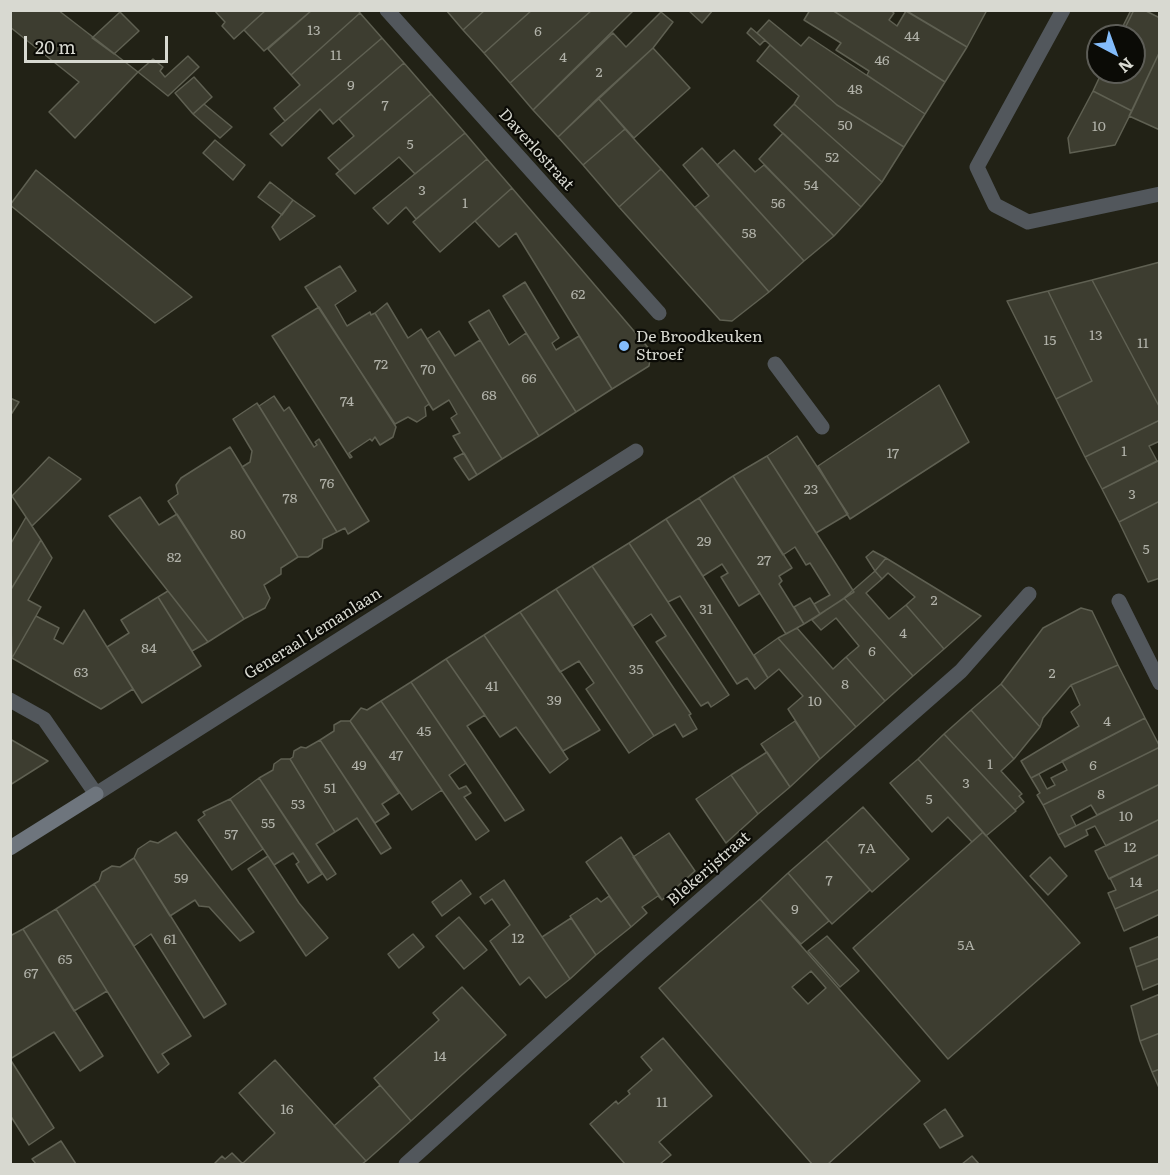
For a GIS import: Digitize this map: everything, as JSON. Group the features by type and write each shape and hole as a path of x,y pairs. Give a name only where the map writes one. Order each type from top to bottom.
{"main road":[{"name":"Generaal Lemanlaan","path":"10,848 96,794"}],"street":[{"name":"Daverlostraat","path":"387,10 659,313"},
{"path":"1063,10 978,167 994,205 1028,222 1160,194"},
{"path":"776,363 822,427"},
{"name":"Generaal Lemanlaan","path":"96,794 636,451"},
{"name":"Blekerijstraat","path":"406,1164 961,671 1029,594"},
{"path":"1119,602 1160,683"},
{"path":"10,700 44,719 96,794"}],"building":[{"path":"10,10 58,10 138,72 75,138 49,112 79,82 10,27"},
{"path":"214,10 266,10 234,39 222,26 225,22"},
{"path":"266,10 312,10 264,51 244,30"},
{"path":"312,10 358,10 360,13 291,75 268,49"},
{"path":"446,10 485,10 463,30"},
{"path":"485,10 532,10 484,53 463,30"},
{"path":"532,10 592,10 510,83 484,53"},
{"path":"592,10 634,10 533,110 510,83"},
{"path":"688,10 713,10 702,23"},
{"path":"810,10 832,10 945,82 925,114 867,75 869,71 836,50 841,43 804,20"},
{"path":"832,10 890,10 894,13 889,20 897,26 906,11 967,47 945,82"},
{"path":"905,10 987,10 967,47"},
{"path":"1131,10 1134,10 1127,24 1124,24"},
{"path":"1134,10 1144,10 1160,18 1160,51 1146,81 1146,24 1127,24"},
{"path":"120,12 139,31 114,54 92,38"},
{"path":"661,12 673,22 653,48 558,137 533,110 613,33 626,47"},
{"path":"360,13 382,38 285,121 274,108 300,85 291,75"},
{"path":"769,20 801,46 809,37 925,114 904,147 837,105 757,33"},
{"path":"751,28 765,40 760,45 747,33"},
{"path":"382,38 404,63 333,124 320,109 282,146 270,134"},
{"path":"770,45 837,105 904,147 882,182 794,104 799,96 757,61"},
{"path":"653,48 690,88 634,138 598,98"},
{"path":"1160,51 1160,130 1129,116"},
{"path":"188,56 199,67 168,96 138,72 153,59 163,67 160,71 165,77"},
{"path":"404,63 431,94 340,171 328,158 354,136 339,119"},
{"path":"194,77 212,97 193,114 175,93"},
{"path":"1096,84 1145,84 1132,111 1093,91"},
{"path":"1093,91 1132,111 1115,145 1070,153 1068,138"},
{"path":"431,94 465,133 415,174 399,157 355,194 336,174"},
{"path":"598,98 625,129 583,165 558,137"},
{"path":"204,104 232,127 220,138 193,114"},
{"path":"794,104 882,182 861,207 774,125"},
{"path":"625,129 661,169 619,207 583,165"},
{"path":"465,133 487,159 416,219 406,207 388,224 373,208"},
{"path":"783,133 861,207 834,236 759,159"},
{"path":"215,140 245,165 233,180 203,153"},
{"path":"702,148 804,261 769,292 695,207 709,196 683,165"},
{"path":"734,150 755,172 764,165 834,236 804,261 717,165"},
{"path":"487,159 512,188 440,252 413,222"},
{"path":"661,169 769,292 732,321 720,320 619,207"},
{"path":"36,170 192,297 155,323 10,205"},
{"path":"270,182 293,200 282,215 258,197"},
{"path":"512,188 651,351 649,366 612,389 516,233 499,247 475,221"},
{"path":"293,200 315,216 280,240 272,227"},
{"path":"1160,262 1160,408 1092,280"},
{"path":"340,266 356,291 335,305 347,326 370,312 371,315 375,313 433,410 429,404 425,407 426,416 417,422 408,417 395,424 305,287"},
{"path":"1092,280 1160,408 1160,420 1085,457 1056,399 1092,381 1048,291"},
{"path":"525,282 559,338 552,343 556,350 579,336 612,389 576,412 503,296"},
{"path":"1048,291 1092,381 1056,399 1007,301"},
{"path":"387,303 408,338 421,329 502,459 477,475 453,436 460,433 451,418 457,414 449,400 433,410 375,313"},
{"path":"319,307 396,427 393,437 380,445 375,437 372,441 370,439 349,453 352,457 350,458 272,336"},
{"path":"489,310 509,345 526,333 576,412 539,436 469,322"},
{"path":"439,331 455,356 480,340 539,436 502,459 427,339"},
{"path":"939,385 969,442 850,519 818,466"},
{"path":"274,396 284,411 289,407 314,447 317,445 315,442 319,439 369,521 348,534 345,528 337,532 259,406"},
{"path":"10,398 19,402 10,416"},
{"path":"257,403 337,532 323,539 322,548 308,557 298,557 242,467 250,462 252,451 233,419"},
{"path":"1160,420 1160,441 1149,446 1157,461 1102,489 1085,457"},
{"path":"797,436 848,514 816,533 767,456"},
{"path":"230,447 298,557 281,568 281,574 264,585 270,598 265,608 244,619 168,501 178,494 176,485 181,478"},
{"path":"464,453 477,475 469,480 454,458"},
{"path":"767,456 854,592 820,614 814,604 830,595 810,563 806,565 795,547 783,555 733,476"},
{"path":"49,457 81,479 32,526 12,496"},
{"path":"1160,460 1160,501 1119,522 1102,489"},
{"path":"733,476 792,568 779,576 782,581 779,584 804,624 786,634 699,498"},
{"path":"140,497 159,525 177,514 244,619 208,642 109,516"},
{"path":"699,498 760,593 739,606 721,577 728,573 722,564 703,576 666,519"},
{"path":"1160,501 1160,578 1148,582 1119,522"},
{"path":"26,517 41,540 10,591 10,545"},
{"path":"666,519 768,678 755,689 747,678 737,684 680,596 668,602 629,543"},
{"path":"41,540 52,558 28,600 41,607 12,658 10,591"},
{"path":"629,543 729,695 711,707 708,702 701,706 656,642 666,636 651,614 633,626 592,566"},
{"path":"873,551 886,558 875,571 866,557"},
{"path":"886,558 981,616 944,649 906,605 915,597 888,573 882,579 875,571"},
{"path":"592,566 691,714 689,715 697,729 683,737 675,724 654,736 556,589"},
{"path":"875,571 882,579 866,593 889,619 906,605 944,649 913,676 844,598"},
{"path":"556,589 654,736 629,753 586,689 594,683 579,661 560,672 520,612"},
{"path":"168,591 208,642 192,651 158,597"},
{"path":"158,597 201,666 142,703 107,647 129,633 121,620"},
{"path":"810,598 820,614 804,624 794,607"},
{"path":"844,598 913,676 885,701 846,657 859,646 836,618 821,630 812,620"},
{"path":"1081,608 1092,611 1118,665 1071,685 1043,718 1040,727 1001,684 1043,628"},
{"path":"84,610 133,689 101,709 12,658 36,616 59,628 54,639 63,644"},
{"path":"520,612 600,730 563,751 484,635"},
{"path":"797,628 833,669 846,657 885,701 856,727 778,638"},
{"path":"484,635 568,759 550,773 516,727 500,737 446,659"},
{"path":"778,638 856,727 820,759 788,709 803,696 779,669 768,678 754,655"},
{"path":"446,659 485,715 467,726 524,810 505,821 411,682"},
{"path":"1118,665 1145,718 1031,778 1021,761 1079,726 1071,712 1080,705 1071,685"},
{"path":"411,682 466,763 449,775 459,789 466,786 471,793 464,797 489,831 476,840 381,701"},
{"path":"1001,684 1040,727 1014,759 971,710"},
{"path":"381,701 442,790 412,810 350,721 361,708 367,710"},
{"path":"971,710 1014,759 1001,771 1022,794 1019,796 1024,802 1015,810 944,734"},
{"path":"1145,718 1160,747 1043,805 1037,795 1040,793 1031,778 1039,774 1047,789 1055,785 1051,778 1067,770 1062,761"},
{"path":"341,721 350,721 399,793 382,804 389,814 375,823 320,740 334,731 334,725"},
{"path":"795,721 820,759 790,787 761,744"},
{"path":"944,734 1016,811 986,836 918,759"},
{"path":"10,739 48,761 10,785"},
{"path":"320,740 391,848 381,854 357,818 335,832 290,759 294,751 301,747 306,748"},
{"path":"1160,747 1160,784 1097,815 1091,805 1071,816 1076,826 1058,835 1043,805"},
{"path":"767,752 790,787 758,814 731,775"},
{"path":"281,759 290,759 335,832 316,844 336,874 327,880 259,778 273,770 274,764"},
{"path":"918,759 983,832 972,842 948,817 932,832 890,783"},
{"path":"731,775 758,814 726,843 696,799"},
{"path":"259,778 322,874 308,883 296,864 299,862 293,853 274,865 230,799"},
{"path":"1160,784 1160,819 1106,846 1095,826 1086,830 1088,835 1065,847 1058,835"},
{"path":"230,799 263,849 232,870 198,820 205,815 203,812"},
{"path":"863,807 909,859 872,892 826,840"},
{"path":"1160,819 1160,854 1109,879 1095,851"},
{"path":"176,832 254,932 240,941 209,907 199,906 195,900 170,916 134,858 138,849 150,841 158,843"},
{"path":"983,832 1080,943 948,1059 853,948"},
{"path":"669,833 695,871 662,900 633,857"},
{"path":"621,837 662,900 658,896 642,907 647,913 631,927 586,862"},
{"path":"826,840 870,890 832,924 788,873"},
{"path":"1160,854 1160,889 1115,909 1108,893 1116,890 1110,878"},
{"path":"268,856 299,903 328,938 306,956 248,869"},
{"path":"1050,857 1067,876 1048,895 1030,876"},
{"path":"134,858 226,1004 204,1018 151,934 134,946 94,884 99,881 102,872 112,866 120,867"},
{"path":"788,873 829,921 801,944 760,899"},
{"path":"461,880 471,894 442,916 432,902"},
{"path":"504,880 570,979 546,998 529,977 520,985 490,941 510,925 492,899 485,904 480,897"},
{"path":"94,884 191,1036 162,1054 169,1064 158,1073 56,909"},
{"path":"1160,889 1160,914 1124,931 1115,909"},
{"path":"609,896 631,927 596,955 570,916 597,898 601,902"},
{"path":"760,899 920,1081 828,1164 812,1164 659,988","holes":["811,971 826,988 808,1004 792,987"]},
{"path":"56,909 107,991 74,1011 23,929"},
{"path":"459,917 487,950 464,969 436,936"},
{"path":"571,918 596,955 570,979 542,937"},
{"path":"23,929 103,1056 80,1071 54,1032 10,1059 10,936"},
{"path":"413,934 424,947 399,968 388,954"},
{"path":"827,936 859,971 840,987 808,951"},
{"path":"1160,936 1160,958 1136,967 1130,948"},
{"path":"1160,958 1160,983 1143,990 1136,967"},
{"path":"462,987 506,1035 411,1121 374,1078 439,1020 433,1013"},
{"path":"1160,994 1160,1033 1140,1041 1131,1006"},
{"path":"1160,1033 1160,1069 1152,1072 1140,1041"},
{"path":"663,1038 712,1096 659,1142 671,1155 660,1164 625,1164 590,1124 616,1101 618,1104 630,1094 628,1091 652,1070 641,1057"},
{"path":"10,1059 54,1128 29,1145 10,1115"},
{"path":"275,1060 366,1161 362,1164 242,1164 275,1133 239,1093"},
{"path":"1160,1069 1160,1090 1152,1072"},
{"path":"380,1085 411,1121 366,1161 334,1126"},
{"path":"945,1109 963,1136 940,1148 924,1124"},
{"path":"61,1141 76,1164 36,1164 32,1159"},
{"path":"232,1153 243,1164 214,1164 222,1156 225,1159"},
{"path":"972,1156 979,1164 962,1164"}],"place":[{"name":"De Broodkeuken Stroef","path":"624,346"}]}
